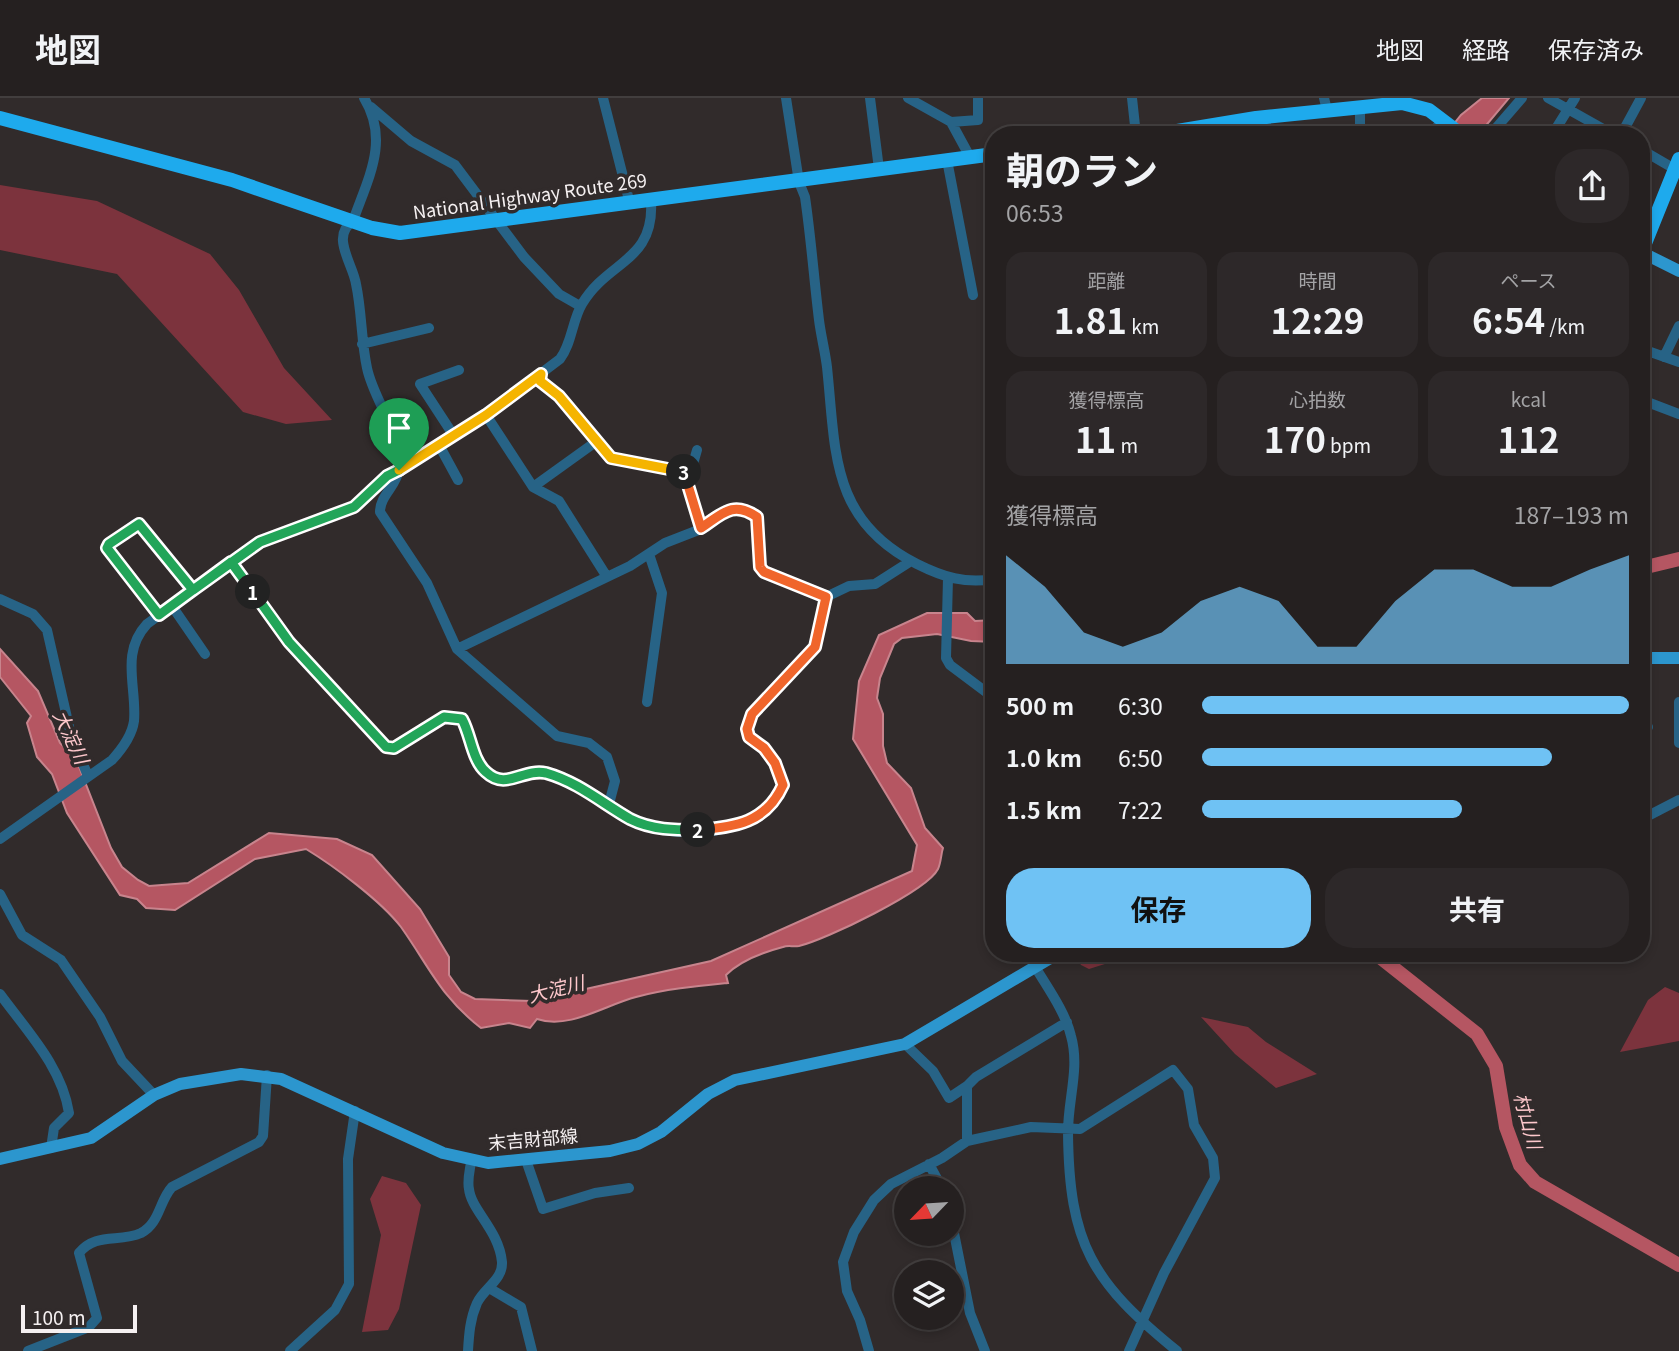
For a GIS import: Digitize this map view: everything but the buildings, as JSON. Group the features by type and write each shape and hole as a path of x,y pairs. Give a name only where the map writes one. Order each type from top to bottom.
{"highway":[{"path":"1203,126 1325,104 1360,106 1402,103 1429,110 1452,126"},
{"name":"National Highway Route 269","path":"0,118 232,180 400,233 985,156"},
{"path":"1650,235 1678,167"}],"main road":[{"path":"1650,258 1679,271"},
{"path":"1650,658 1679,658"},
{"name":"末吉財部線","path":"0,1159 51,1148 102,1132 154,1095 195,1080 241,1074 268,1075 355,1111 443,1153 471,1162 526,1160 610,1151 638,1144 661,1132 708,1094 735,1080 905,1044 1040,962"}],"street":[{"path":"603,98 630,204"},
{"path":"786,98 799,182 805,197 827,365 834,452 846,487 872,535 911,562 947,578 964,581 985,580"},
{"path":"870,98 879,169"},
{"path":"908,98 925,103 951,122 970,158"},
{"path":"951,122 978,120 978,98"},
{"path":"1498,126 1522,98"},
{"path":"1548,98 1598,126"},
{"path":"1558,126 1574,98"},
{"path":"1626,126 1641,98"},
{"path":"1135,99 1136,126"},
{"path":"366,101 379,143 376,159 353,220 347,225 342,246 355,278 362,344 368,372 397,446 399,470 380,503 380,512 426,583 457,649 557,736 589,743 607,757 615,781 609,804"},
{"path":"366,101 411,141 455,165 500,221 524,257 559,294 580,306"},
{"path":"1360,106 1360,126"},
{"path":"1440,126 1445,120"},
{"path":"1650,154 1678,167"},
{"path":"947,160 973,295"},
{"path":"0,839 125,746 134,722 130,654 140,632 159,615 260,542 354,507 387,476 486,415 541,374 566,351 580,306 590,293 635,251 649,233 651,200"},
{"path":"1664,357 1679,326"},
{"path":"362,344 429,328"},
{"path":"1650,352 1679,362"},
{"path":"454,436 421,384 460,370"},
{"path":"541,374 540,381 559,396 611,458 625,463 684,472"},
{"path":"1650,403 1679,414"},
{"path":"486,415 533,487 559,501 607,578"},
{"path":"533,487 597,441"},
{"path":"439,445 458,480"},
{"path":"684,472 693,464 697,450"},
{"path":"684,472 701,528"},
{"path":"457,649 607,578 664,543 701,528 730,509 741,508 757,517 760,567 764,572 826,597 849,586 875,584 911,562"},
{"path":"159,615 107,548 127,530 139,524 193,590"},
{"path":"647,702 662,593 649,554"},
{"path":"231,562 289,642 386,747 394,748 444,717 453,716 462,719 466,725 480,766 499,780 507,781 531,771 545,773 575,784 632,820 666,830 737,827 762,812 777,797 783,785 775,763 764,748 749,737 747,729 752,714 815,647 826,597"},
{"path":"947,578 946,657 950,665 985,691"},
{"path":"0,599 33,614 47,631 71,734 88,776"},
{"path":"172,606 205,654"},
{"path":"1679,702 1679,743"},
{"path":"1650,814 1679,800"},
{"path":"0,894 22,935 61,960 100,1017 122,1061 154,1095"},
{"path":"1034,965 1067,1022 1075,1063 1068,1130 1073,1202 1081,1237 1106,1284 1143,1324 1177,1351"},
{"path":"0,994 59,1075 66,1096 69,1113 54,1128 51,1148"},
{"path":"905,1044 933,1071 949,1098 976,1077 1067,1022"},
{"path":"869,1351 860,1320 847,1291 843,1262 854,1232 874,1200 891,1184 967,1141 1031,1127 1080,1129 1173,1070 1188,1089 1194,1125 1213,1158 1215,1178 1145,1310 1143,1324 1129,1351"},
{"path":"28,1351 89,1327 97,1318 79,1263 79,1253 87,1244 140,1233 152,1225 163,1197 172,1187 259,1142 263,1136 268,1075"},
{"path":"967,1086 967,1141"},
{"path":"290,1351 335,1310 349,1284 348,1159 355,1111"},
{"path":"526,1160 543,1209 595,1193 629,1188"},
{"path":"468,1351 471,1320 478,1301 500,1276 502,1265 496,1237 470,1195 471,1162"},
{"path":"929,1164 936,1176"},
{"path":"957,1246 971,1313 985,1351"},
{"path":"489,1288 521,1307 533,1351"}],"shaded area":[{"path":"1482,98 1509,98 1486,126 1452,126"},
{"path":"0,185 97,201 210,254 239,290 284,368 332,420 286,424 243,412 117,274 0,250"},
{"path":"927,613 967,613 975,621 985,620 985,642 937,634 902,638 894,644 880,678 877,698 883,714 883,746 887,763 911,788 925,828 943,848 938,869 930,878 896,901 830,935 799,946 776,949 745,961 726,975 728,983 647,994 574,1019 549,1022 537,1019 530,1028 509,1023 481,1028 445,993 401,927 382,906 306,849 255,859 175,910 146,908 137,899 120,895 67,813 52,774 37,757 27,723 31,716 0,677 0,649 38,691 60,743 76,759 111,848 122,867 138,880 149,886 188,883 269,833 337,839 372,855 420,909 449,957 449,975 461,992 475,999 532,1001 711,961 912,871 917,845 853,739 859,681 879,635"},
{"path":"1079,962 1109,962 1089,969"},
{"path":"1665,987 1679,993 1679,1041 1620,1052 1648,1000"},
{"path":"1201,1017 1248,1027 1266,1042 1317,1074 1276,1088 1235,1054"},
{"path":"382,1176 406,1183 421,1205 399,1309 388,1330 362,1332 381,1235 370,1199"}],"waterway":[{"path":"1650,566 1679,559"},
{"name":"村山川","path":"1386,962 1477,1034 1496,1066 1506,1127 1520,1165 1535,1182 1679,1265"}],"route":[{"path":"399,470 387,476 354,507 260,542 231,562 193,590 139,524 135,524 107,548 159,615 231,562 289,642 386,747 394,748 444,717 453,716 462,719 466,725 480,766 499,780 507,781 531,771 545,773 575,784 632,820 666,830 737,827 762,812 777,797 783,785 775,763 764,748 749,737 747,729 752,714 790,670 815,647 822,626 822,608 826,597 764,572 760,567 757,517 741,508 730,509 701,528 684,472 625,463 611,458 559,396 540,381 541,374 486,415 399,470"}],"water label":[{"name":"大淀川","path":"71,737"},
{"name":"大淀川","path":"556,989"}]}
